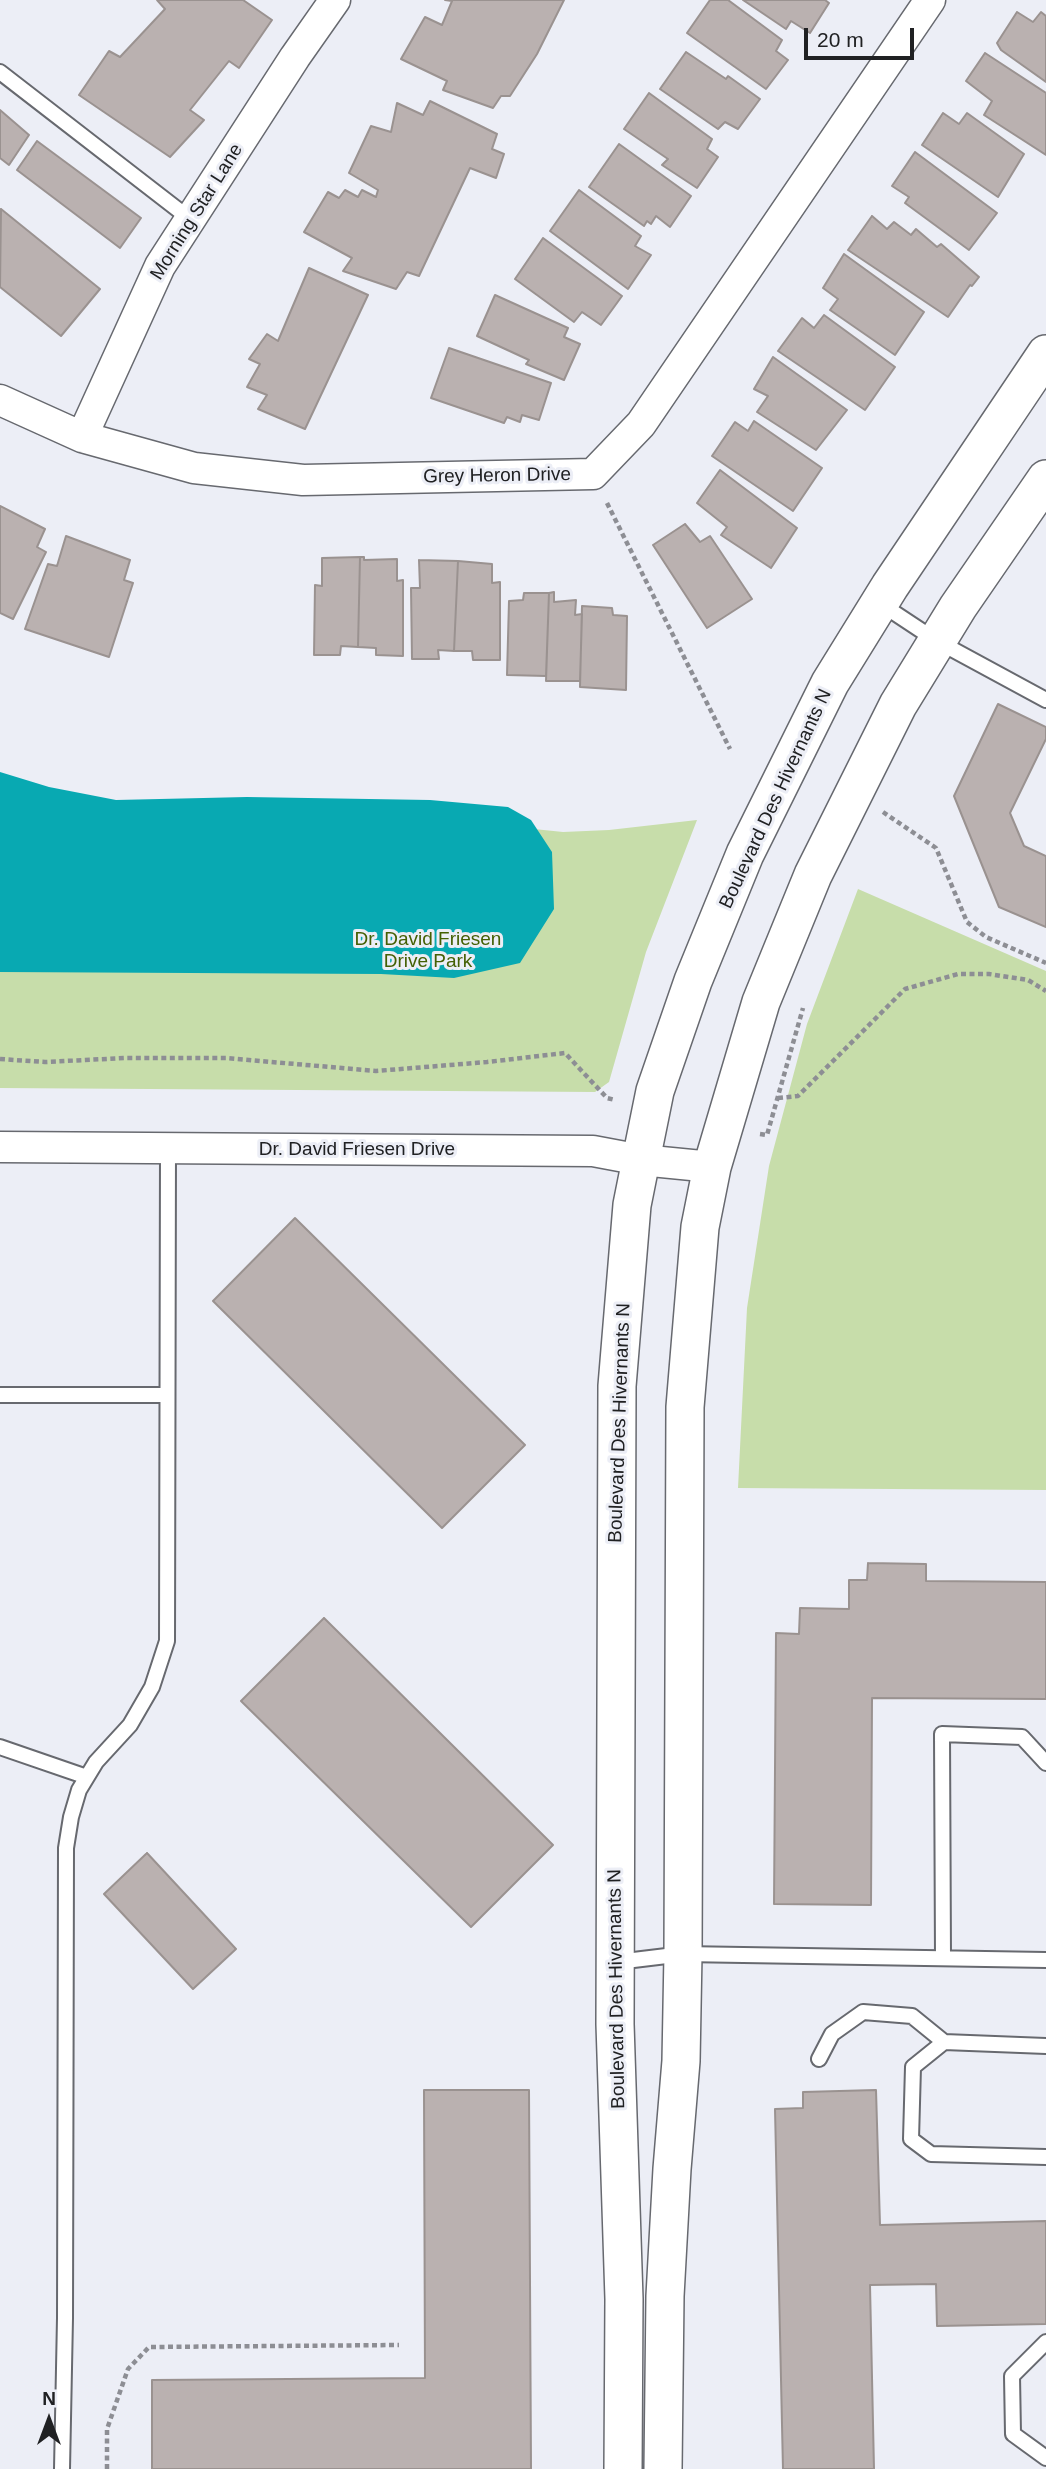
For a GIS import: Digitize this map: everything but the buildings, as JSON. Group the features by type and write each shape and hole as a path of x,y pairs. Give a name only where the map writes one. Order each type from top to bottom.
{"street":[{"name":"Morning Star Lane","path":"82,437 160,266 335,0"},
{"name":"Grey Heron Drive","path":"0,400 82,437 194,468 303,481 593,474 641,424 930,0"},
{"name":"Boulevard Des Hivernants N","path":"623,2469 624,2299 615,2024 617,1386 632,1205 651,1109 693,981 745,854 830,683 880,603 1046,354"},
{"path":"663,2469 665,2295 681,2061 685,1407 700,1227 712,1167 761,1002 813,875 898,705 937,640 1046,479"},
{"name":"Dr. David Friesen Drive","path":"0,1147 593,1151 641,1160 712,1167"}],"lane":[{"path":"0,72 190,219"},
{"path":"880,603 937,640 1046,700"},
{"path":"62,2469 66,1848 79,1790 96,1762 130,1725 152,1687 167,1641 168,1148"},
{"path":"0,1395 167,1395"},
{"path":"943,1958 942,1734 1023,1737 1046,1763"},
{"path":"0,1748 87,1777"},
{"path":"615,1963 683,1954 1046,1960"},
{"path":"819,2059 832,2034 863,2012 912,2015 944,2042 1046,2046"},
{"path":"944,2042 913,2067 911,2139 931,2154 1046,2157"},
{"path":"1046,2342 1012,2376 1013,2434 1046,2458"}],"path":[{"path":"593,474 730,749"},
{"path":"879,810 936,848 967,922 986,937 1046,963"},
{"path":"778,1098 798,1096 905,989 958,974 989,974 1028,980 1046,991"},
{"path":"724,1126 767,1135 803,1008"},
{"path":"0,1059 45,1062 127,1058 226,1058 376,1071 565,1053 607,1098 651,1109"},
{"path":"107,2469 107,2429 128,2369 149,2347 399,2345"}],"green space":[{"name":"Dr. David Friesen Drive Park","path":"0,783 90,805 505,826 563,832 609,830 697,820 646,952 609,1082 595,1092 0,1088"},
{"path":"858,889 1046,971 1046,1490 738,1488 747,1308 769,1166 807,1024"}],"water":[{"path":"0,772 49,787 116,800 247,797 430,800 508,807 531,820 552,852 554,909 520,963 454,978 381,974 0,972"}]}
